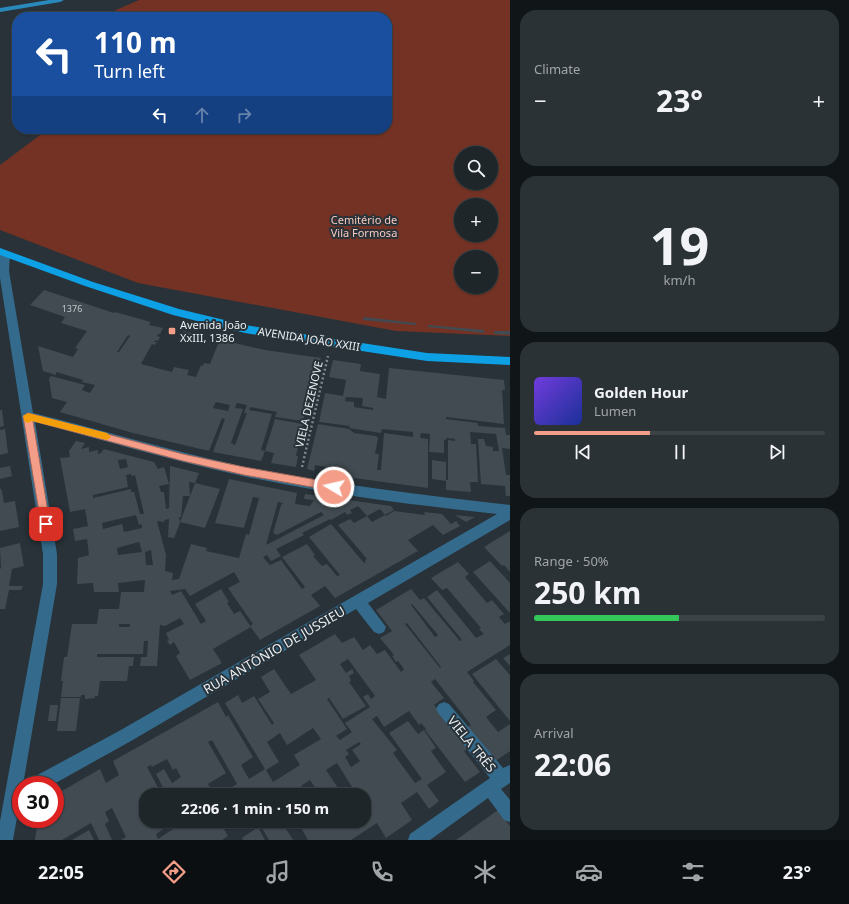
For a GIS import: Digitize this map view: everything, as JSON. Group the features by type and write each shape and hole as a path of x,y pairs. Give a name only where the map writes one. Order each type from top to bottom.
{"main road":[{"name":"AVENIDA JOÃO XXIII","path":"2,252 89,284 177,312 245,329 427,357 510,362"}],"street":[{"path":"0,10 60,0"},
{"path":"2,252 50,554 50,584 20,776"},
{"path":"28,416 183,457 244,471 432,502 510,510"},
{"name":"RUA ANTÔNIO DE JUSSIEU","path":"52,776 359,602 510,513"},
{"path":"359,602 379,627"},
{"name":"VIELA TRÊS","path":"444,709 500,780 510,814"},
{"path":"416,840 500,780"},
{"path":"5,840 12,814"}],"path":[{"name":"VIELA DEZENOVE","path":"302,468 331,343"}],"green space":[{"name":"Cemitério de Vila Formosa","path":"139,0 510,0 510,336 396,331 138,283 0,230 0,165 41,134 392,134 392,12 111,12"}],"building":[{"path":"44,290 114,313 115,312 151,322 149,325 163,328 157,336 160,337 158,341 155,340 154,342 157,342 155,345 152,344 141,364 172,372 174,367 189,370 187,375 196,377 201,365 203,366 204,363 210,364 218,344 220,344 222,340 265,350 321,358 309,410 306,409 303,421 275,417 277,412 250,407 249,410 272,414 261,450 265,451 261,461 213,452 225,419 222,418 209,451 133,433 60,412 67,402 52,398 49,379 51,376 85,385 82,390 90,393 95,385 82,382 83,380 56,372 56,375 43,371 38,346 73,357 78,349 75,348 87,331 61,323 65,317 30,305","holes":["128,335 130,336 119,352 117,352","216,402 230,405 228,411 213,408","237,403 247,405 244,413 247,413 235,445 231,443 243,409 235,408"]},
{"path":"364,317 416,323 416,325 363,320"},
{"path":"428,325 484,330 484,333 428,327"},
{"path":"184,331 198,335 193,343 179,339"},
{"path":"494,331 510,331 510,335 494,334"},
{"path":"333,360 361,364 360,371 380,374 377,397 386,399 389,368 504,380 505,390 502,390 504,424 446,417 446,419 478,423 478,426 505,428 506,435 510,435 510,449 502,448 506,475 510,475 510,496 506,496 505,486 481,484 478,439 484,439 486,446 493,447 493,451 499,451 496,434 470,432 471,444 476,444 478,482 470,482 471,492 446,490 446,480 448,480 448,440 455,441 455,439 446,438 446,440 444,440 444,453 429,452 430,434 421,433 420,438 428,439 428,488 324,474 326,467 315,465 314,471 307,469 318,424 349,429 354,433 376,436 378,438 375,454 379,454 377,470 381,470 384,433 413,437 413,432 382,429 381,433 349,428 350,426 319,422 325,393 343,396 346,380 329,377","holes":["346,397 363,398 362,406 373,408 373,410 354,407 354,402 345,401"]},
{"path":"0,410 2,410 4,426 0,427"},
{"path":"275,419 303,424 296,456 298,456 296,467 271,463 274,453 265,451"},
{"path":"5,429 8,453 0,455 0,430"},
{"path":"76,441 85,443 81,449 89,447 89,452 98,450 98,454 104,449 154,462 158,469 164,467 169,484 159,486 161,492 164,492 166,509 169,508 170,466 199,473 195,483 189,482 190,496 183,496 181,517 179,517 180,523 174,538 168,537 169,519 164,520 165,522 157,521 166,555 165,571 173,573 172,580 179,579 191,544 207,548 206,551 239,558 246,534 249,535 259,498 253,497 244,528 215,523 229,479 297,493 295,504 310,506 314,500 304,499 305,494 391,506 394,510 385,515 386,516 394,511 425,515 424,512 442,514 451,524 456,521 460,526 443,535 433,525 408,540 418,551 335,598 325,586 311,595 320,606 260,640 251,627 213,649 222,663 190,680 176,656 180,653 174,642 170,645 167,641 169,640 166,633 184,624 180,618 165,626 160,625 157,666 140,666 141,657 147,657 148,641 144,641 143,654 97,654 97,657 134,657 133,666 129,666 127,681 100,681 98,696 95,696 95,698 85,699 85,695 81,695 81,697 61,697 64,657 67,657 72,624 97,624 99,609 119,609 121,592 144,592 145,580 118,583 119,592 94,592 93,583 77,584 78,558 89,555 87,539 75,541 73,529 88,526 85,509 70,512 60,458 70,457 69,451","holes":["126,459 128,467 120,469 118,460","126,475 135,475 144,514 140,514 134,492 131,492 131,489 93,498 93,495 128,487","278,502 283,503 281,505 273,533 277,535 321,512 324,515 266,545","358,506 367,516 354,523 350,519 338,525 367,559 364,563 331,524 309,537 340,575 337,576 327,564 322,566 313,556 315,555 307,544 282,557 305,587 302,589 281,560 270,565 263,557 267,555 271,561 281,556 276,549 304,535 302,533 330,519 331,520 345,512 347,515 352,513 350,510","380,509 385,515 372,522 367,516","136,515 139,525 142,524 142,528 124,532 122,524 103,529 102,523","139,542 142,552 118,555 117,548","151,550 153,565 146,565 145,552","234,572 240,582 228,588 253,624 250,626 240,611 234,614 221,589 195,604 206,621 201,624 181,591 172,595 170,591 185,589 190,596","119,624 130,624 130,627 119,627"]},
{"path":"432,460 446,462 446,481 432,479"},
{"path":"10,466 12,476 0,479 0,468"},
{"path":"195,483 220,489 205,528 180,522"},
{"path":"0,488 4,503 15,501 19,527 0,531"},
{"path":"455,515 475,517 466,522"},
{"path":"510,531 510,572 504,565 502,566 484,547"},
{"path":"20,543 24,566 12,569 9,586 23,586 21,590 9,590 5,609 0,609 0,548"},
{"path":"490,561 510,583 510,613 473,572"},
{"path":"458,562 469,574 465,577 487,603 492,600 504,614 499,617 505,624 510,621 510,645 467,672 474,681 473,682 496,710 486,717 498,732 510,724 510,751 494,762 467,727 471,725 435,679 431,682 444,698 434,705 470,747 464,751 480,772 465,782 425,730 426,729 421,723 419,725 409,711 384,727 377,716 372,719 397,750 393,753 415,783 422,779 389,733 408,721 418,734 424,730 436,748 431,751 446,772 427,785 439,801 429,809 417,792 401,803 412,820 386,838 377,823 371,827 371,788 351,788 352,787 337,763 326,770 338,788 315,788 310,780 301,786 302,788 230,788 237,784 212,740 208,742 226,773 208,784 210,788 163,788 156,774 164,769 172,783 181,777 176,768 173,770 167,759 152,767 151,765 147,767 158,788 139,788 139,828 165,828 156,834 158,839 174,828 223,828 228,836 222,840 121,840 126,837 112,808 105,812 109,821 105,824 112,840 99,840 91,823 62,840 35,840 37,828 64,828 64,790 100,769 106,783 119,775 113,761 218,702 226,717 228,715 253,757 241,765 249,779 265,769 225,703 238,695 242,703 254,696 272,725 274,723 258,699 270,692 261,677 274,669 291,694 316,680 299,655 335,634 342,643 354,637 363,650 370,645 377,654 385,650 401,672 404,669 398,661 396,662 392,656 394,655 380,638 392,631 376,610 411,589 420,600 424,598 460,641 462,640 427,597 437,590 476,638 484,634 479,629 481,628 447,588 442,590 431,578","holes":["412,604 438,635 435,637 411,605","407,623 441,667 440,668 405,624","348,659 375,696 371,699 368,694 363,697 370,707 345,723 352,732 340,740 336,736 347,729 327,699 329,698 343,719 366,706 349,682 351,681 349,676 354,673 352,669 346,673 340,664","313,728 321,739 294,755 300,765 273,782 266,770 279,762 267,742 280,733 287,745","359,742 361,744 352,750 360,761 351,767 345,757 349,754 346,750"]},
{"path":"510,654 510,666 503,658"},
{"path":"496,659 510,675 510,721 472,674"},
{"path":"61,698 80,698 76,731 57,731"},
{"path":"50,705 58,705 56,721 48,721"},
{"path":"498,810 510,826 510,840 456,840"},
{"path":"259,828 265,840 243,840 242,838"},
{"path":"262,828 285,828 293,840 269,840"},
{"path":"301,828 369,828 351,840 308,840"},
{"path":"89,830 94,840 72,840"}],"slow traffic":[{"path":"28,419 28,416 107,437"}],"place":[{"name":"Avenida João XxIII, 1386","path":"172,331"}],"route":[{"path":"46,524 28,416 183,457 244,471 334,487"}]}
